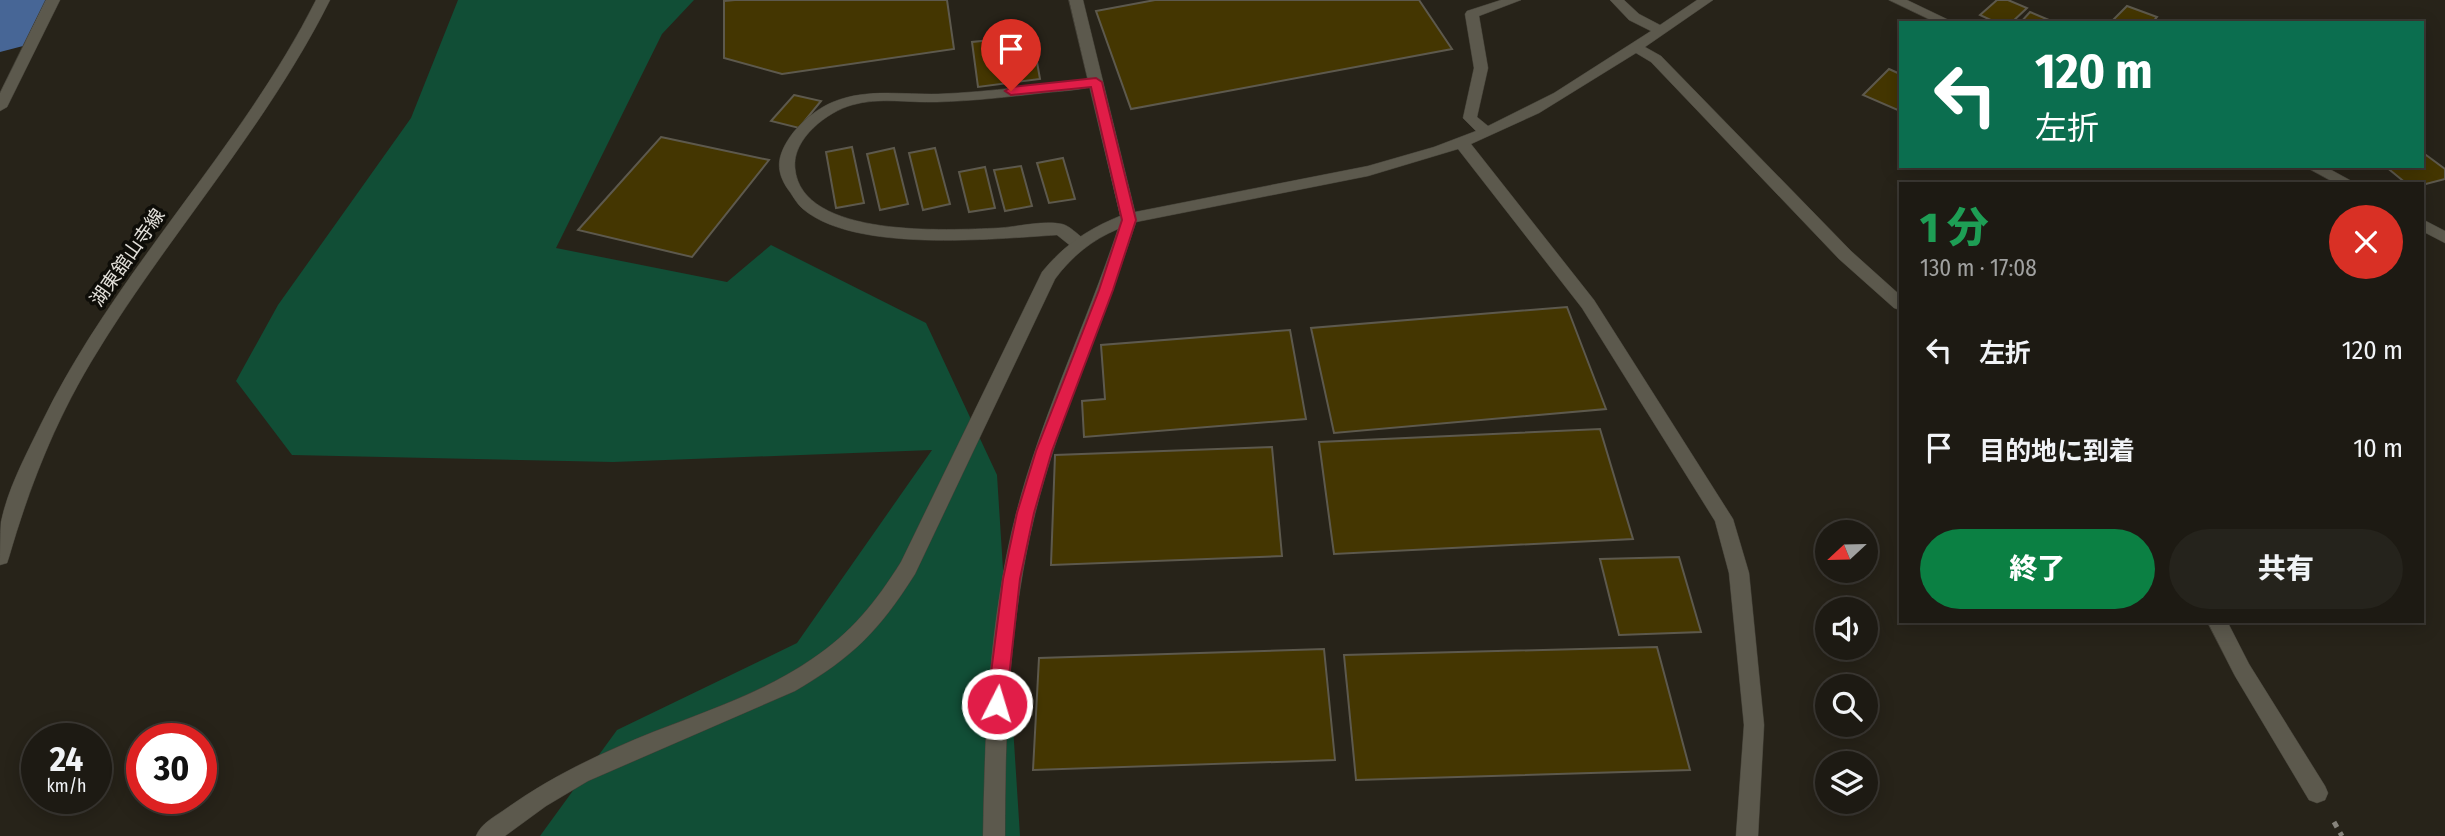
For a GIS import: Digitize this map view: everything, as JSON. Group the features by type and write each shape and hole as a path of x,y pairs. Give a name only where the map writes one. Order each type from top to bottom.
{"street":[{"path":"0,107 52,0"},
{"name":"湖東舘山寺線","path":"0,557 27,476 59,404 96,338 137,276 263,104 293,57 323,0"},
{"path":"994,836 995,730 1001,652 1011,579 1044,451 1106,290 1129,220 1076,0"},
{"path":"1617,0 1634,17 1659,30"},
{"path":"487,836 534,801 593,767 802,677 847,646 883,608 908,568 1048,276 1059,259 1078,243 1094,233 1166,209 1330,181 1487,133 1540,106 1706,0"},
{"path":"1896,0 1944,21"},
{"path":"1487,133 1470,118 1481,68 1472,14 1503,1"},
{"path":"1633,47 1656,59 1845,255 1899,303"},
{"path":"1078,243 1060,229 935,234 891,232 840,223 805,204 794,190 788,176 787,160 793,145 826,112 857,99 938,98 1096,82"},
{"path":"1461,143 1588,304 1724,519 1739,573 1754,725 1747,836"},
{"path":"2315,168 2346,182"},
{"path":"2424,225 2445,238"},
{"path":"2218,623 2242,670 2317,793"}],"green space":[{"path":"458,0 694,0 662,34 556,248 727,282 771,245 926,323 997,475 1020,836 540,836 617,730 797,643 932,450 613,462 292,455 236,381 278,305 411,118"}],"building":[{"path":"947,0 954,49 782,74 724,58 724,1"},
{"path":"1155,0 1419,0 1452,49 1131,109 1096,11"},
{"path":"1997,0 2008,0 2027,8 2013,21 1993,21 1980,15"},
{"path":"2127,6 2157,17 2154,21 2112,21"},
{"path":"2030,12 2051,21 2022,21"},
{"path":"1011,38 1015,65 1037,62 1040,79 978,87 972,42"},
{"path":"1889,69 1899,74 1899,111 1863,95"},
{"path":"794,95 821,101 799,128 771,121"},
{"path":"661,137 769,160 692,257 578,230"},
{"path":"852,147 864,203 836,208 826,152"},
{"path":"894,148 908,204 880,210 867,154"},
{"path":"935,148 950,204 923,210 909,153"},
{"path":"2424,153 2445,169 2445,179 2424,184 2424,182 2405,182 2387,168 2424,168"},
{"path":"1063,158 1075,199 1049,203 1037,163"},
{"path":"1021,166 1032,206 1005,211 994,170"},
{"path":"985,167 995,208 969,212 959,172"},
{"path":"1567,307 1606,409 1334,433 1311,328"},
{"path":"1290,330 1306,419 1084,437 1082,401 1105,399 1101,345"},
{"path":"1600,429 1633,539 1334,554 1319,442"},
{"path":"1272,447 1282,556 1051,565 1055,455"},
{"path":"1679,557 1701,632 1619,635 1600,559"},
{"path":"1657,647 1690,770 1356,780 1344,655"},
{"path":"1324,649 1335,760 1033,770 1039,658"}],"waterway":[{"path":"0,32 16,0"}],"route":[{"path":"997,704 1011,579 1026,513 1044,451 1106,290 1129,220 1096,82 1011,91"}]}
